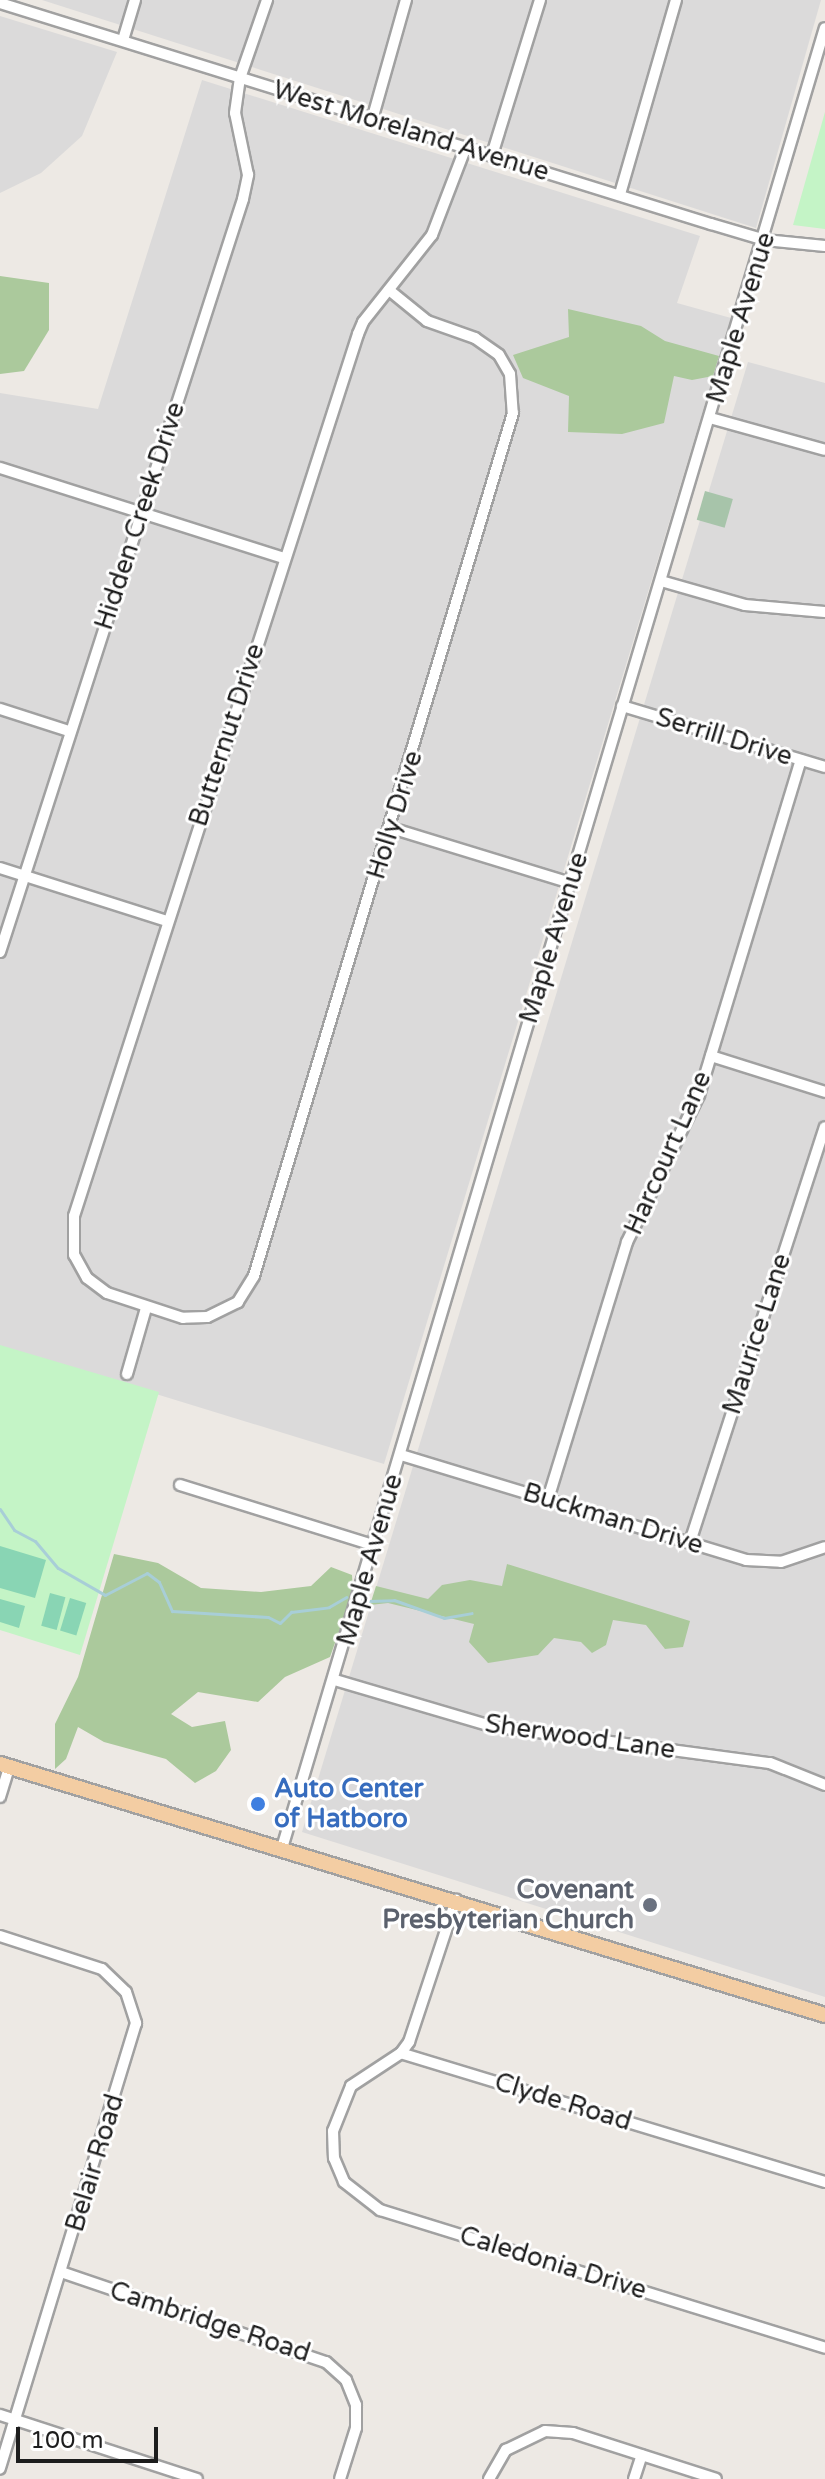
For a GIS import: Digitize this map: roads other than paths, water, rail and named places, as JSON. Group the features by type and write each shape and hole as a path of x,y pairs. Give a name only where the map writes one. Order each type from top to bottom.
{"main road":[{"path":"4,1766 456,1900 825,2015"}],"street":[{"path":"123,40 135,0"},
{"name":"Hidden Creek Drive","path":"0,952 243,199 248,175 234,121 240,78 267,0"},
{"path":"372,120 406,0"},
{"path":"492,155 540,0"},
{"path":"620,194 676,0"},
{"name":"West Moreland Avenue","path":"0,3 765,240 825,246"},
{"name":"Maple Avenue","path":"282,1848 335,1680 622,706 765,240 825,28"},
{"name":"Butternut Drive","path":"146,1308 107,1293 87,1278 74,1255 72,1231 167,921 358,334 439,221 465,149"},
{"name":"Holly Drive","path":"146,1308 183,1318 207,1317 238,1302 250,1286 391,828 514,400 507,366 490,346 427,321 389,290"},
{"path":"710,418 825,450"},
{"path":"0,468 284,558"},
{"path":"661,581 745,605 825,612"},
{"name":"Serrill Drive","path":"622,706 825,767"},
{"path":"0,709 69,731"},
{"name":"Harcourt Lane","path":"548,1499 627,1242 699,1095 801,760"},
{"path":"391,828 571,883"},
{"path":"0,868 167,921"},
{"path":"711,1056 825,1092"},
{"name":"Maurice Lane","path":"690,1542 825,1127"},
{"path":"127,1374 146,1308"},
{"name":"Buckman Drive","path":"401,1455 764,1562 796,1560 825,1547"},
{"path":"180,1485 373,1545"},
{"name":"Sherwood Lane","path":"335,1680 491,1726 770,1763 825,1785"},
{"path":"0,1797 4,1766"},
{"path":"401,2053 456,1900"},
{"name":"Belair Road","path":"0,1936 102,1969 126,1992 135,2015 135,2036 0,2469"},
{"name":"Caledonia Drive","path":"401,2053 351,2086 334,2126 339,2173 358,2197 380,2210 825,2348"},
{"name":"Clyde Road","path":"401,2053 825,2182"},
{"name":"Cambridge Road","path":"61,2272 326,2362 346,2380 356,2405 356,2428 340,2479"},
{"path":"0,2415 197,2479"},
{"path":"489,2479 512,2445 535,2433 562,2431 716,2479"},
{"path":"634,2479 642,2455"}],"waterway":[{"path":"0,1509 14,1530 35,1541 58,1568 105,1595 147,1573 159,1582 172,1611 268,1617 280,1623 291,1612 329,1607 346,1597"},
{"path":"369,1601 394,1600 444,1618 472,1613"}],"place":[{"name":"Auto Center of Hatboro","path":"258,1804"},
{"name":"Covenant Presbyterian Church","path":"650,1905"}]}
